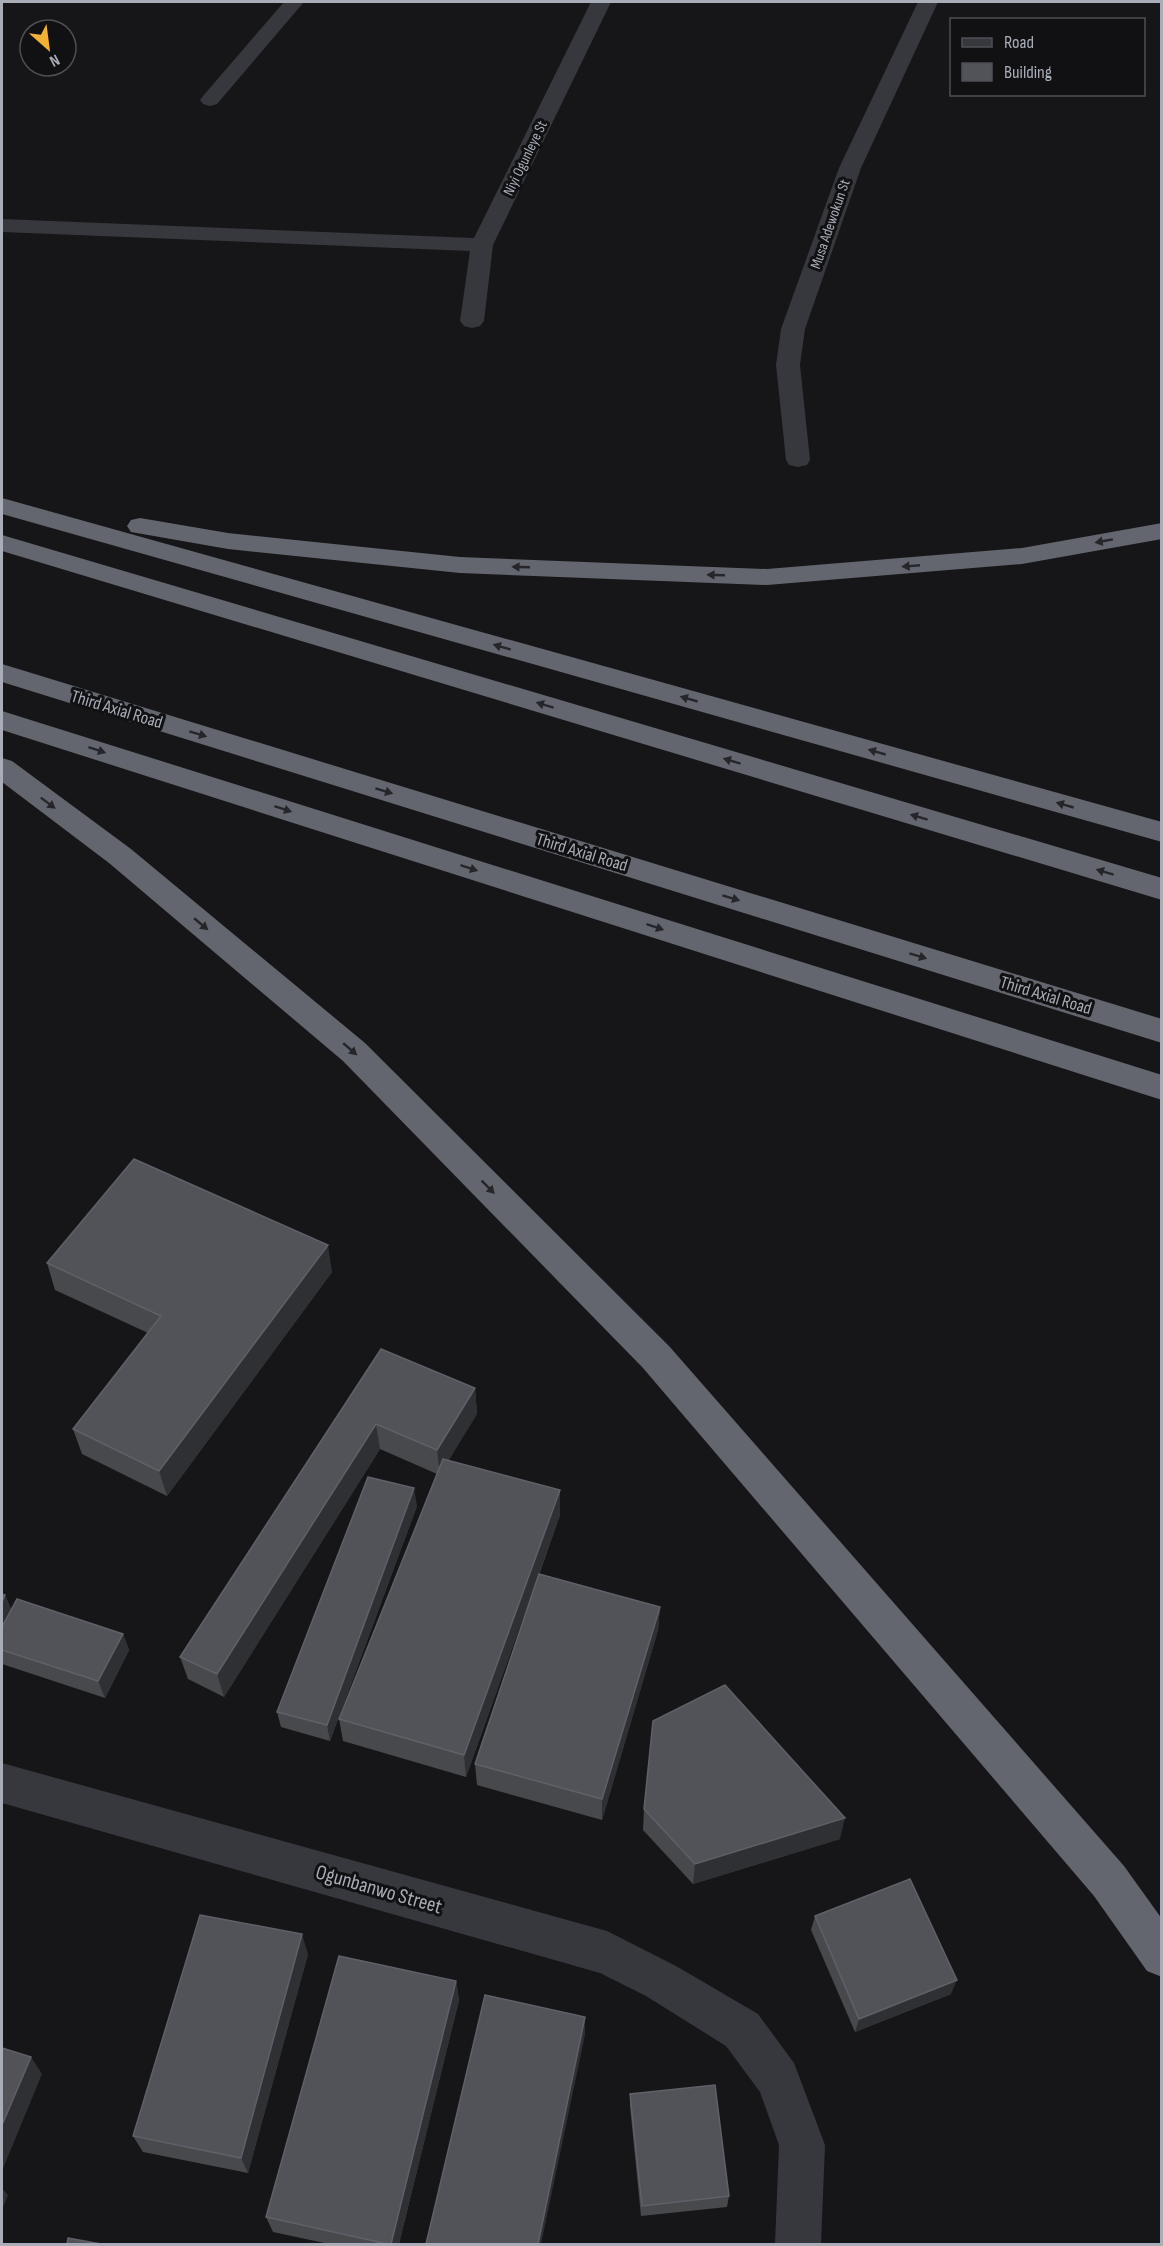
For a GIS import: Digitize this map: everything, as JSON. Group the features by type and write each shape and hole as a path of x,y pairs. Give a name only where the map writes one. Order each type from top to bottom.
{"highway":[{"path":"2,501 228,541 460,565 767,577 1022,556 1161,531"},
{"path":"2,506 1161,832"},
{"path":"2,543 1161,889"},
{"name":"Third Axial Road","path":"2,674 1161,1031"},
{"path":"2,720 1161,1088"},
{"path":"2,768 120,856 354,1052 656,1357 1108,1881 1161,1956"}],"street":[{"path":"210,100 252,48 294,2"},
{"name":"Niyi Ogunleye St","path":"472,321 482,245 601,2"},
{"name":"Musa Adewokun St","path":"798,460 789,365 793,329 850,168 928,2"},
{"path":"2,226 482,245"},
{"name":"Ogunbanwo Street","path":"2,1783 607,1953 661,1981 742,2030 778,2079 802,2145 798,2244"}],"building":[{"path":"134,1159 328,1245 159,1471 73,1429 161,1316 47,1263"},
{"path":"381,1349 475,1388 437,1450 376,1424 217,1674 180,1657"},
{"path":"443,1459 560,1490 464,1755 339,1719"},
{"path":"368,1477 414,1488 327,1725 277,1712"},
{"path":"539,1574 660,1607 602,1799 475,1764"},
{"path":"17,1599 123,1634 98,1681 2,1650 2,1627"},
{"path":"725,1685 845,1818 695,1864 644,1809 653,1721"},
{"path":"910,1879 957,1980 859,2019 815,1916"},
{"path":"200,1915 302,1934 241,2158 133,2136"},
{"path":"339,1956 456,1981 391,2244 266,2217"},
{"path":"485,1995 585,2017 538,2244 426,2244"},
{"path":"2,2048 31,2057 2,2125"},
{"path":"715,2085 729,2196 642,2206 630,2094"},
{"path":"68,2238 101,2244 67,2244"}]}
